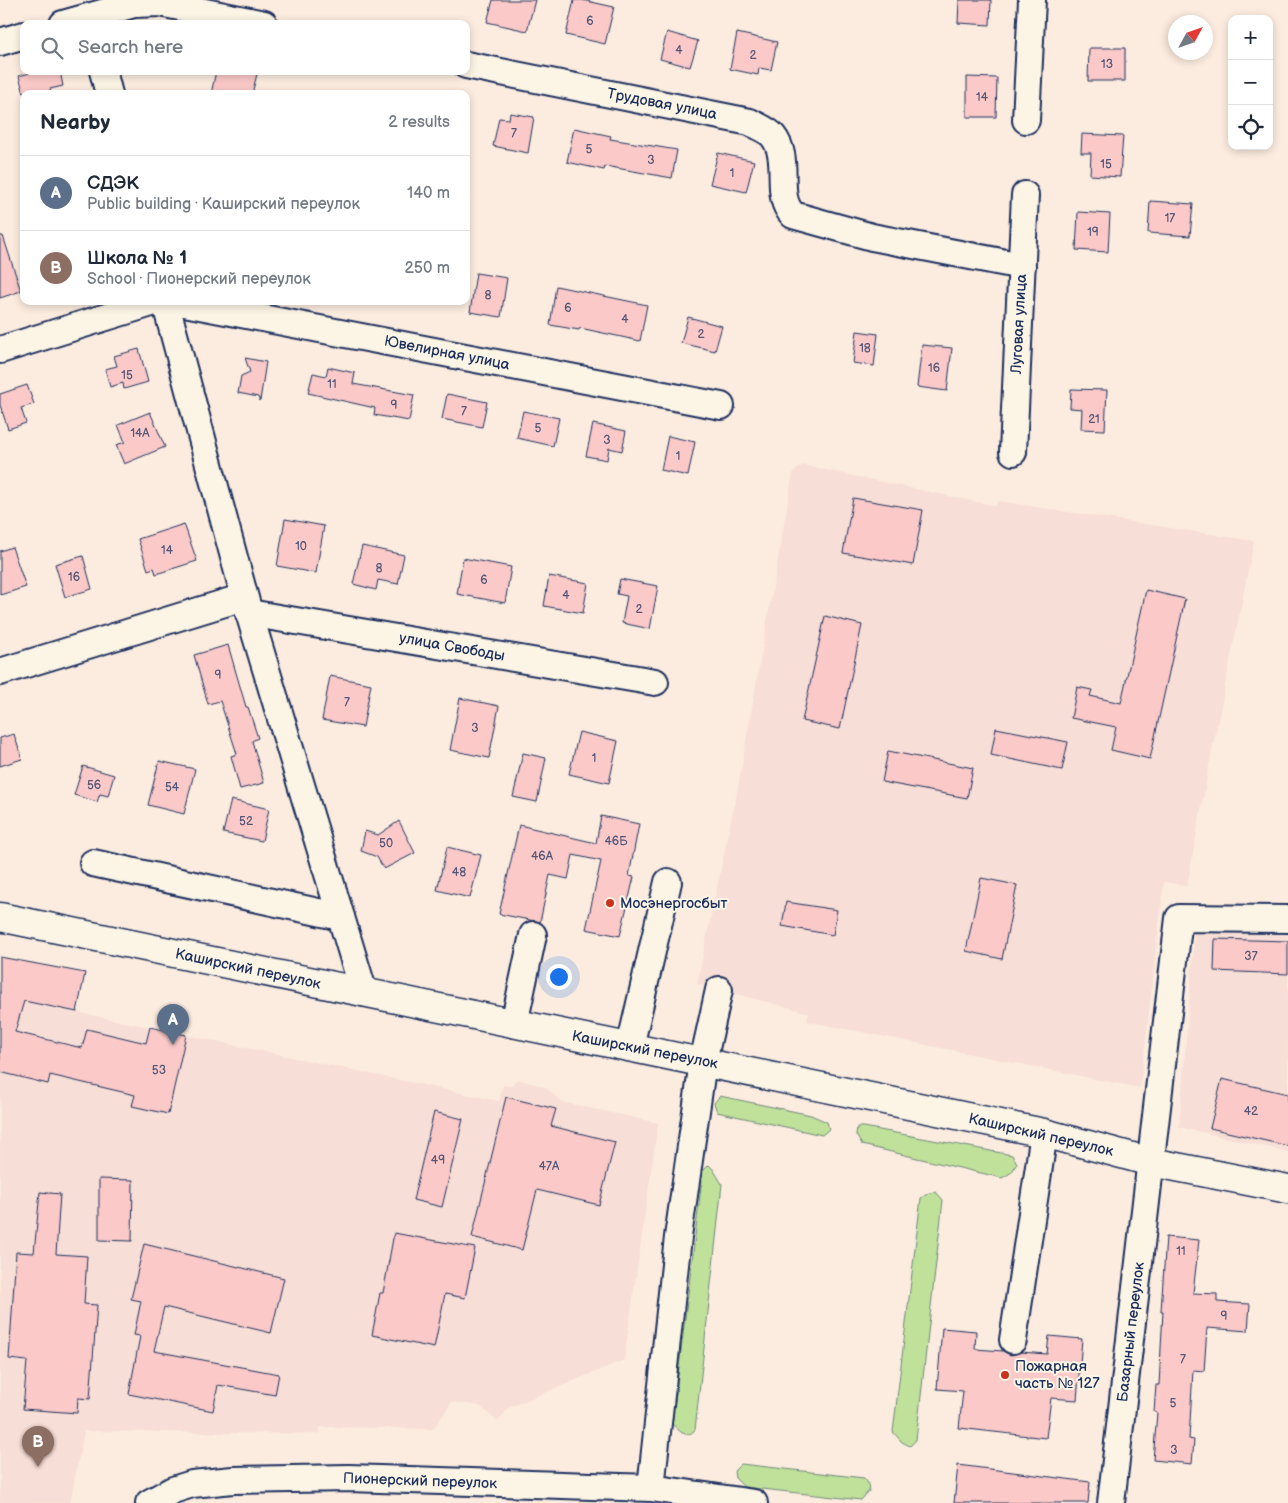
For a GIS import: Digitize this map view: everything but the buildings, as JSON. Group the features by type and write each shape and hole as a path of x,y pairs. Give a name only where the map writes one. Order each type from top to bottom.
{"main road":[{"name":"Каширский переулок","path":"0,917 1044,1133 1151,1162 1288,1189"}],"street":[{"path":"1026,120 1032,0"},
{"path":"74,20 88,14 134,4 160,3 244,20"},
{"path":"0,42 20,36"},
{"name":"Трудовая улица","path":"470,66 750,122 772,135 780,148 783,168 783,192 787,209 793,215 872,238 1022,266"},
{"path":"104,75 108,90"},
{"name":"Луговая улица","path":"1013,452 1025,196"},
{"path":"0,350 145,305"},
{"path":"166,305 246,605 364,993"},
{"name":"Ювелирная улица","path":"195,305 721,406"},
{"name":"улица Свободы","path":"0,672 246,605 655,682"},
{"path":"93,863 341,917"},
{"path":"630,1047 668,882"},
{"name":"Базарный переулок","path":"1111,1503 1179,918 1288,919"},
{"path":"514,1024 534,935"},
{"path":"646,1493 678,1237 703,1062 719,990"},
{"path":"1013,1340 1044,1133"},
{"name":"Пионерский переулок","path":"149,1503 173,1490 192,1484 232,1480 349,1478 646,1493 754,1503"}],"shaded area":[{"path":"802,465 996,506 998,501 1254,541 1187,886 1164,882 1140,1088 807,1021 809,1013 697,984 739,782 793,473"},
{"path":"1195,930 1288,935 1288,1152 1179,1127"},
{"path":"0,957 85,973 77,1012 499,1101 503,1085 511,1086 517,1079 545,1087 562,1102 658,1123 624,1360 508,1408 498,1422 480,1406 452,1402 433,1429 320,1427 319,1434 84,1431 70,1503 0,1503"}],"green space":[{"path":"720,1096 811,1115 827,1122 829,1129 822,1135 717,1112 714,1103"},
{"path":"857,1127 1012,1155 1017,1163 1012,1172 1002,1178 862,1145 856,1135"},
{"path":"709,1165 722,1184 695,1430 690,1434 682,1433 672,1424 703,1171"},
{"path":"936,1192 943,1200 916,1440 910,1446 902,1442 893,1432 921,1198 929,1193"},
{"path":"741,1464 864,1478 868,1483 869,1491 861,1500 744,1487 735,1478 734,1471"}],"place":[{"name":"Мосэнергосбыт","path":"610,903"},
{"name":"СДЭК","path":"173,1045"},
{"name":"Пожарная часть № 127","path":"1005,1375"},
{"name":"Школа № 1","path":"38,1467"}]}
